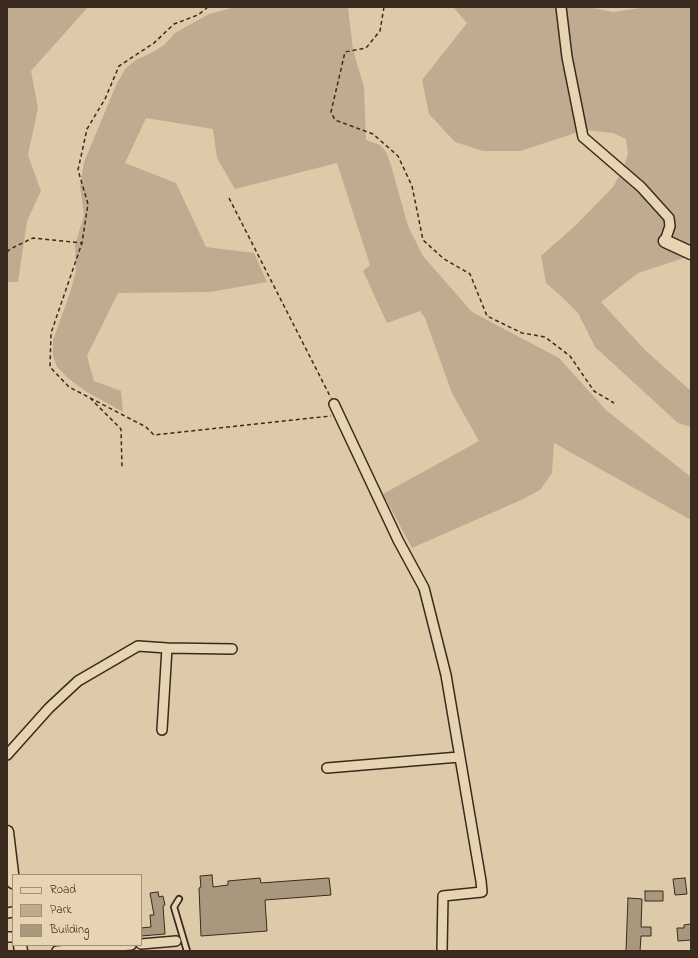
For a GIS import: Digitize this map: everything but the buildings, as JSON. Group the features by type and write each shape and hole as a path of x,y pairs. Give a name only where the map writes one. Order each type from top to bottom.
{"street":[{"path":"561,7 567,57 583,137 641,187 669,218 670,226 665,240 691,253"},
{"path":"334,404 398,540 424,588 446,675 482,892 443,896 442,951"},
{"path":"7,755 49,708 78,681 138,646 232,649"},
{"path":"162,730 167,648"},
{"path":"327,768 459,756"},
{"path":"7,832 12,874"},
{"path":"142,944 176,942"},
{"path":"56,951 118,946"}],"lane":[{"path":"179,899 174,907 187,951"}],"path":[{"path":"208,7 198,14 174,24 154,43 119,66 105,99 87,129 78,170 88,204 82,243 50,333 50,366 69,387 146,427 154,435 340,415"},
{"path":"384,7 380,32 366,48 346,52 331,112 335,120 373,134 398,156 412,186 423,240 444,259 470,274 487,316 522,333 545,337 570,356 594,391 614,403"},
{"path":"229,198 334,404"},
{"path":"7,252 10,249 33,238 82,243"},
{"path":"89,397 121,429 122,467"}],"green space":[{"path":"7,7 88,7 31,71 38,108 28,155 41,191 27,221 18,282 7,282"},
{"path":"235,7 348,7 353,50 364,87 366,140 380,145 386,152 408,226 423,256 472,312 559,358 607,411 691,477 691,520 554,443 552,473 540,490 521,500 412,548 383,494 479,441 452,393 425,318 420,311 387,323 363,271 370,265 337,163 235,189 217,158 213,129 146,118 125,163 176,183 206,247 254,253 267,282 210,292 118,293 87,356 94,381 121,391 123,412 87,392 69,379 57,367 53,356 53,340 70,293 76,270 75,245 84,215 80,186 84,162 117,83 126,68 136,60 164,45 175,33 209,14"},
{"path":"453,7 588,7 613,12 647,7 691,7 691,254 684,258 638,273 601,302 645,350 691,391 691,427 678,423 595,347 578,313 546,283 541,256 576,225 613,187 623,169 628,153 626,139 613,133 585,130 520,151 483,151 455,142 429,114 422,80 467,23"}]}
